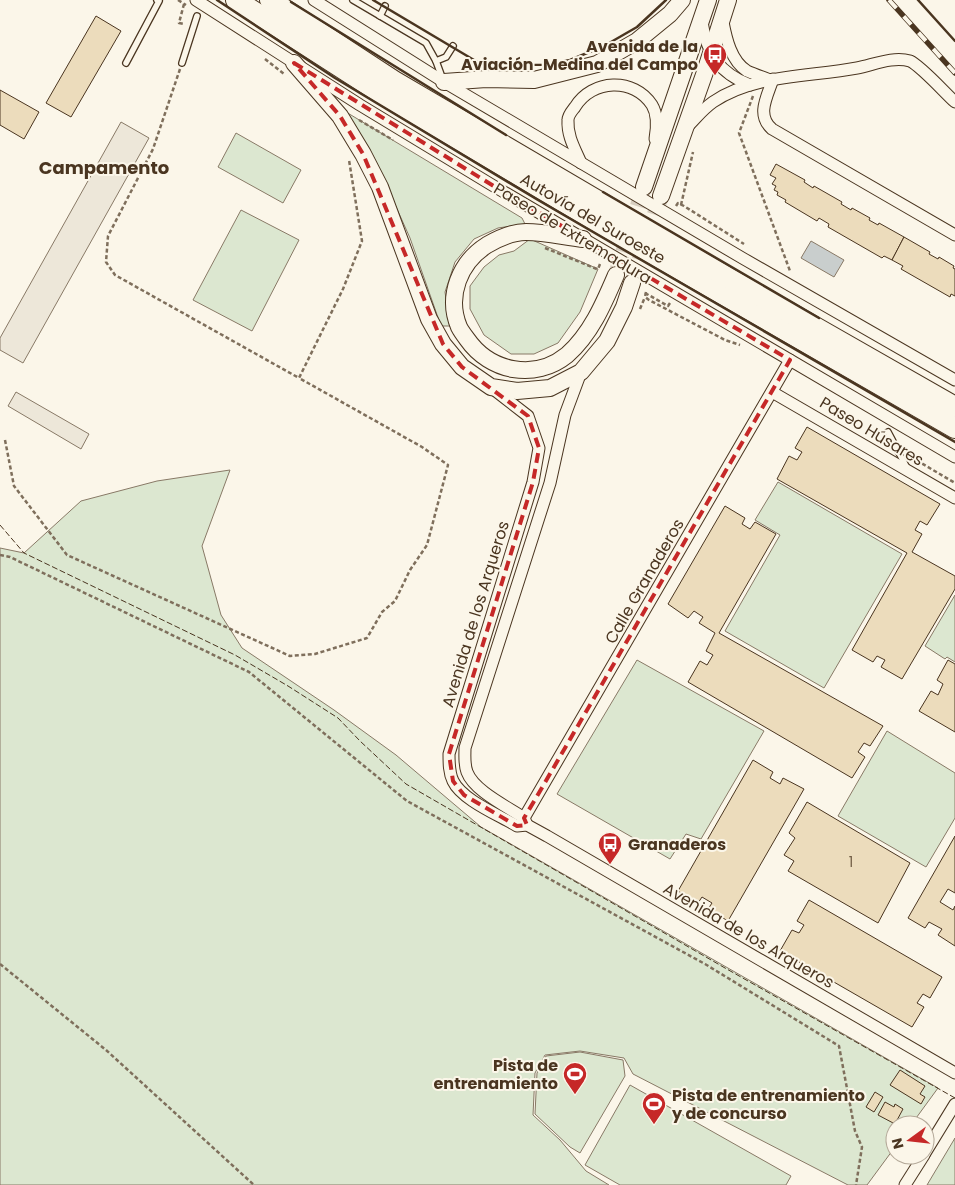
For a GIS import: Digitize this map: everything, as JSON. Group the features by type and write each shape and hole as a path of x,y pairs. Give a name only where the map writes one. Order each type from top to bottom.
{"highway":[{"name":"Autovía del Suroeste","path":"236,0 404,107 604,226 955,428"},
{"name":"Autovía del Suroeste","path":"270,0 403,86 720,273 955,407"}],"main road":[{"path":"444,82 486,79 534,80 597,64 637,41 670,14 682,0"},
{"path":"644,187 708,0"},
{"path":"661,196 728,0"},
{"path":"291,70 340,116 363,154 380,187 429,319 443,344 462,368 491,387 517,391 550,388 580,372 607,341 624,307 632,282"},
{"path":"583,239 526,232 500,238 478,251 465,264 455,292 455,311 459,328 472,346 486,359 498,365 517,370 536,370 552,364 567,355 590,328 612,270"}],"street":[{"path":"314,0 444,82 581,164 955,380"},
{"name":"Paseo de Extremadura","path":"193,4 291,70 406,133 955,457"},
{"path":"702,18 705,37 716,62 727,74 749,89"},
{"path":"722,18 726,38 735,59 746,70 771,80"},
{"path":"684,131 714,101 771,80 900,60 914,64 955,102"},
{"path":"771,80 763,111 766,123 782,136 955,235"},
{"path":"581,164 569,136 568,118 579,101 594,89 610,84 624,85 643,94 653,106 657,123 653,158"},
{"name":"Calle Granaderos","path":"526,822 790,360"},
{"name":"Avenida de los Arqueros","path":"580,372 565,414 550,483 465,748 467,773 475,785 526,822 955,1073"},
{"name":"Avenida de los Arqueros","path":"491,387 528,416 539,448 533,482 449,754 449,768 453,781 464,795 517,826 526,822"},
{"name":"Paseo Húsares","path":"772,392 955,498"},
{"path":"935,1136 955,1104"},
{"path":"905,1185 917,1165"}],"lane":[{"path":"126,63 159,1 157,0"},
{"path":"353,0 426,43 436,61 444,82"},
{"path":"380,16 385,6"},
{"path":"182,63 197,16"},
{"path":"436,61 446,57 453,46"},
{"path":"888,432 910,472"}],"path":[{"path":"178,0 184,4 193,4"},
{"path":"184,4 179,23 184,25 186,19"},
{"path":"260,56 291,70"},
{"path":"5,440 14,486 67,555 290,656 315,654 367,638 382,612 395,601 410,570 427,545 448,465 422,448 115,275 106,262 108,236 153,149 182,63"},
{"path":"749,89 754,93 739,133 792,277"},
{"path":"681,205 695,145"},
{"path":"298,378 343,289 362,241 348,158"},
{"path":"676,206 678,203 746,245 745,250"},
{"path":"538,246 597,269 600,263 612,270"},
{"path":"640,309 646,293 668,306 672,302 666,299"},
{"path":"645,297 725,340 736,345 747,345"},
{"path":"734,338 742,342"},
{"path":"0,555 10,557 249,672 407,801 705,964 839,1046 855,1131 862,1147 856,1185"},
{"path":"0,964 106,1050 254,1185"}],"highlighted area":[{"path":"294,63 492,185 790,360 524,818 527,825 517,826 464,795 453,781 449,754 533,482 539,448 528,416 462,367 443,344 363,154 340,116"}],"green space":[{"path":"346,112 522,218 525,224 498,228 474,239 455,262 445,292 450,326 441,326 410,238 388,189"},
{"path":"236,133 301,170 283,203 218,167"},
{"path":"241,210 299,240 252,331 193,300"},
{"path":"530,239 598,269 580,312 558,343 534,354 511,354 484,335 470,309 470,286 484,267 499,255 514,251"},
{"path":"230,470 202,546 221,615 242,648 334,710 396,755 481,827 938,1088 918,1115 885,1115 885,1161 867,1185 848,1185 633,1074 624,1058 580,1051 545,1055 535,1073 533,1115 560,1140 586,1171 609,1185 0,1185 0,548 24,553 81,501 157,481"},
{"path":"778,482 902,554 824,688 725,631 780,535 755,520"},
{"path":"955,595 955,662 947,657 945,659 925,646"},
{"path":"637,660 764,731 701,839 686,834 670,859 557,794"},
{"path":"887,731 955,773 955,818 926,867 838,816"},
{"name":"Pista de entrenamiento","path":"580,1052 623,1060 625,1076 580,1153 570,1147 535,1114 537,1073 546,1056"},
{"name":"Pista de entrenamiento y de concurso","path":"630,1085 791,1176 786,1185 620,1185 585,1165"},
{"path":"955,1138 955,1185 927,1185"}],"shaded area":[{"path":"121,122 149,138 23,363 0,350 0,338"},
{"path":"811,241 844,260 834,277 801,258"},
{"path":"16,392 89,434 81,449 8,406"}],"building":[{"path":"96,16 121,31 71,117 46,103"},
{"path":"0,90 39,112 24,139 0,125"},
{"path":"776,164 805,180 804,182 813,188 814,186 842,202 841,204 851,210 852,208 870,218 869,220 878,225 879,223 904,237 892,260 884,256 882,258 828,227 829,224 819,218 817,221 785,202 786,200 777,195 778,192 774,190 776,186 772,184 776,178 770,175"},
{"path":"904,237 930,252 929,254 938,259 939,257 954,266 955,296 951,294 950,297 901,269 903,266 892,260"},
{"path":"807,427 940,504 927,525 920,521 915,530 922,534 912,552 955,576 955,589 902,679 881,667 885,660 877,656 873,662 852,650 907,553 777,479 789,456 797,460 802,452 795,448"},
{"path":"725,506 745,518 742,524 750,529 755,522 776,534 719,633 883,726 870,746 864,743 858,752 865,757 852,778 688,682 700,661 707,665 713,655 706,651 715,633 699,623 703,617 694,611 688,618 668,604"},
{"path":"948,660 955,664 955,732 919,711 931,691 938,695 943,684 937,680"},
{"path":"753,760 773,772 770,778 780,784 783,778 804,789 728,921 708,909 712,903 702,897 698,903 678,891"},
{"path":"807,802 910,863 878,923 788,871 794,861 784,855 795,838 789,833"},
{"path":"955,836 955,893 948,889 940,902 953,910 955,906 955,946 938,935 942,929 929,922 925,928 908,918"},
{"path":"809,900 942,977 930,998 923,994 917,1003 924,1007 912,1027 780,951 792,930 799,933 804,925 797,921"},
{"path":"900,1070 925,1086 920,1094 925,1097 921,1104 890,1085"},
{"path":"875,1092 883,1097 874,1112 866,1107"},
{"path":"885,1102 894,1107 895,1104 903,1109 900,1115 885,1115 885,1119 878,1115"}],"tunnel":[{"path":"616,275 644,187"},
{"path":"632,283 661,196"}],"railway":[{"path":"889,0 955,73"}],"fence":[{"path":"0,525 24,553 235,655 288,686 338,718 406,784 955,1098"}],"wall":[{"path":"217,0 335,78 538,200 955,442"},
{"path":"373,0 474,60 488,67 504,68 533,67 570,60 604,46 637,27 666,0"},
{"path":"918,0 955,41"},
{"path":"291,2 506,135"},
{"path":"603,192 819,318"}],"place":[{"name":"Avenida de la Aviación-Medina del Campo","path":"715,76"},
{"name":"Granaderos","path":"610,865"},
{"name":"Pista de entrenamiento","path":"575,1095"},
{"name":"Pista de entrenamiento y de concurso","path":"654,1125"}],"district":[{"name":"Campamento","path":"104,168"}]}
